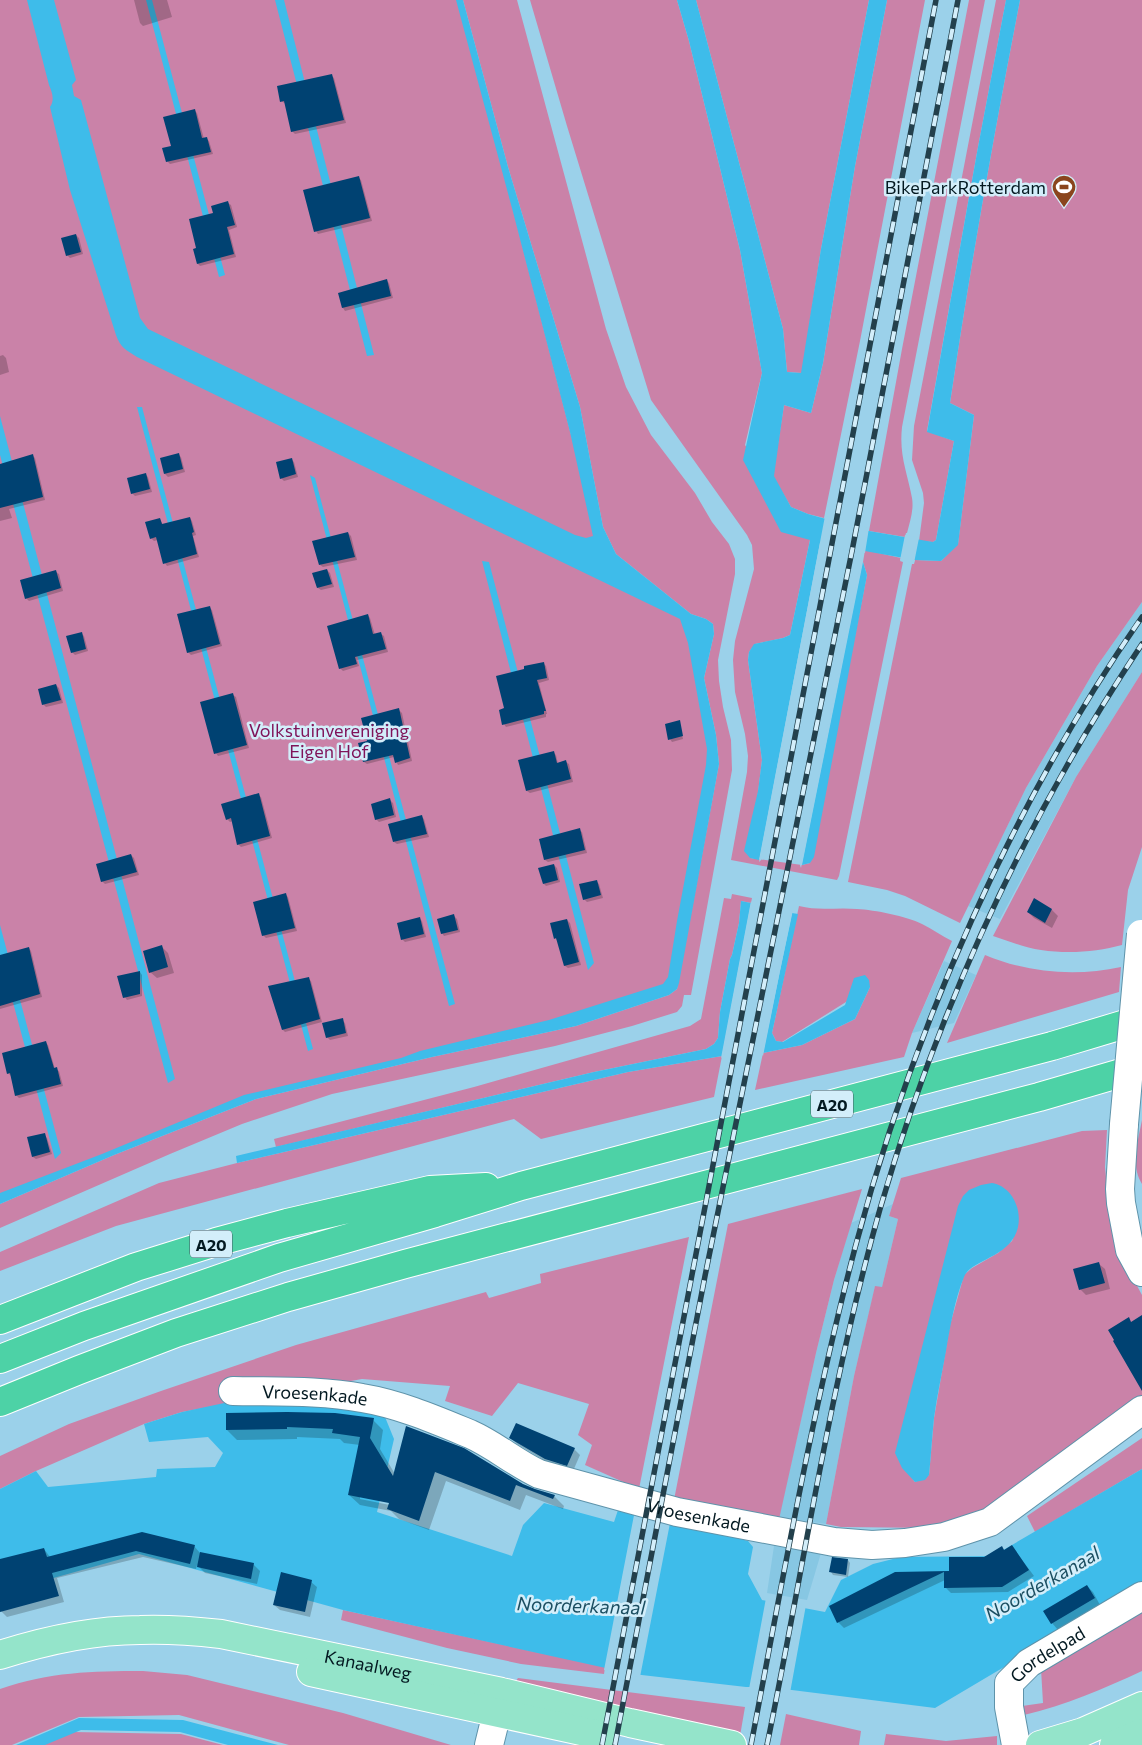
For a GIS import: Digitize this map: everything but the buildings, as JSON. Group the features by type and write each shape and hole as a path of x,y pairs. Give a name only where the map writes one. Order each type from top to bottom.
{"highway":[{"name":"A20","path":"0,1359 102,1320 279,1258 521,1186 1052,1046 1142,1019"},
{"path":"0,1402 176,1333 288,1297 405,1264 1039,1097 1142,1067"},
{"name":"A20","path":"0,1320 136,1267 216,1242 287,1223 430,1190 521,1186"}],"main road":[{"name":"Kanaalweg","path":"0,1655 64,1638 138,1630 178,1630 221,1634 499,1702 648,1745"},
{"name":"Kanaalweg","path":"0,1672 70,1654 141,1646 178,1646 217,1650 630,1724 732,1745"},
{"path":"1040,1745 1083,1732 1131,1730"}],"street":[{"path":"1141,930 1120,1189 1133,1218 1130,1250 1142,1272"},
{"name":"Vroesenkade","path":"233,1391 343,1395 364,1398 406,1409 473,1435 540,1474 677,1512 834,1542 872,1545 905,1543 944,1537 990,1522 1142,1410"},
{"name":"Gordelpad","path":"1016,1745 1009,1707 1009,1683 1029,1663 1142,1596"},
{"path":"489,1745 499,1702"}],"shaded area":[{"path":"1142,602 1142,672 1076,777 1000,919 968,906 1026,788 1097,666"},
{"path":"944,961 976,975 954,1023 912,1033"},
{"path":"893,1204 889,1216 898,1219 882,1287 875,1287 854,1376 826,1524 779,1517 816,1353 834,1280 851,1223"},
{"path":"774,1546 821,1553 807,1600 767,1593"}],"green space":[{"name":"Volkstuinvereniging Eigen Hof","path":"0,0 459,0 603,559 697,623 700,672 713,753 671,983 656,995 252,1098 0,1200"},
{"path":"463,0 517,0 606,329 626,387 651,435 695,493 712,522 729,544 735,559 735,574 718,660 723,707 731,740 732,770 691,995 684,995 682,1006 677,1012 632,1026 555,1046 332,1094 242,1124 0,1228 0,1204 114,1155 256,1099 432,1057 576,1026 669,995 677,989 719,764 716,735 704,678 714,634 713,624 706,619 691,614 616,554 603,527 580,407 508,167"},
{"path":"530,0 677,0 689,41 740,250 762,373 745,445 810,540 790,635 755,644 749,652 748,660 762,760 750,858 802,865 810,863 867,575 863,562 865,550 901,558 900,561 903,562 837,880 731,860 747,772 748,756 735,692 733,660 735,641 754,569 752,545 747,535 651,400"},
{"path":"696,0 869,0 821,249 802,373 787,372 783,329"},
{"path":"887,0 925,0 824,518 791,507 773,476 784,405 811,413 823,363 855,166"},
{"path":"969,0 985,0 902,427 903,455 912,502 911,516 905,537 869,531"},
{"path":"996,0 1006,0 927,431 954,441 936,540 933,542 919,541 924,503 923,493 912,460 914,426"},
{"path":"1020,0 1142,0 1142,602 1097,666 1026,788 960,923 905,896 887,890 848,882 912,564 914,564 915,560 941,561 958,544 974,415 950,403 983,201"},
{"path":"1142,672 1142,847 1128,890 1122,945 1082,952 1062,952 1029,948 993,936 1076,777"},
{"path":"732,894 752,898 751,903 741,901 739,923 720,1012 718,1038 714,1044 706,1049 594,1072 276,1147 274,1139 474,1087 690,1026 701,1019 724,898 731,899"},
{"path":"799,906 864,910 908,918 952,941 912,1033 904,1057 755,1090 763,1053 802,1045 855,1019 870,987 782,1042 776,1041 772,1033"},
{"path":"985,955 1018,966 1052,972 1087,972 1121,967 1119,992 947,1043"},
{"path":"722,1056 714,1097 541,1139 514,1119 116,1226 0,1271 0,1252 159,1183 628,1072"},
{"path":"1142,1120 1142,1184 1138,1177 1136,1161"},
{"path":"1107,1130 1105,1167 1109,1207 1122,1258 1142,1295 1142,1405 970,1521 937,1528 841,1527 826,1524 854,1376 875,1286 882,1287 898,1219 889,1216 901,1178 1082,1131","holes":["981,1185 1018,1211 1018,1226 1012,1241 998,1253 972,1268 964,1275 950,1325 934,1418 929,1475 915,1482 911,1477"]},
{"path":"862,1189 834,1280 778,1524 673,1505 728,1224"},
{"path":"689,1237 639,1489 585,1465 592,1445 578,1435 589,1404 518,1383 492,1416 445,1401 450,1386 362,1379 182,1412 144,1424 36,1471 0,1489 0,1456 69,1424 296,1345 486,1292 489,1298 541,1283 540,1274"},
{"path":"1142,1438 1142,1469 1035,1532 1027,1516"},
{"path":"1142,1609 1142,1671 1084,1696 1024,1715 1022,1706 1043,1703 1041,1669"},
{"path":"343,1610 605,1667 604,1674 521,1664 447,1648 341,1620"},
{"path":"106,1671 143,1671 187,1675 343,1713 451,1745 289,1745 179,1715 79,1717 12,1745 0,1745 0,1689 18,1683 54,1676"},
{"path":"518,1678 745,1707 740,1736 511,1688"},
{"path":"786,1714 861,1731 859,1745 780,1745"},
{"path":"73,1732 181,1734 223,1745 43,1745"},
{"path":"886,1734 946,1741 997,1736 997,1745 884,1745"}],"water":[{"path":"27,0 54,0 76,80 72,85 74,96 81,100 140,318 148,329 575,535 586,538 593,536 570,432 456,0 463,0 508,167 580,407 603,527 616,554 691,614 706,619 713,624 714,634 704,678 716,735 719,764 679,983 677,989 669,995 576,1026 432,1057 256,1099 114,1155 0,1204 0,1193 102,1154 244,1095 401,1058 420,1051 549,1020 663,984 668,977 706,765 707,749 688,643 680,619 137,357 122,345 116,335 70,190 50,107 53,99 52,93"},
{"path":"146,0 152,0 225,275 219,277"},
{"path":"275,0 284,0 374,355 367,356"},
{"path":"677,0 696,0 783,329 787,372 801,373 821,249 869,0 887,0 855,166 823,363 811,413 784,405 774,476 791,507 808,514 869,531 933,542 936,540 954,441 927,432 1006,0 1020,0 983,201 950,403 974,415 958,545 941,561 915,560 820,543 759,860 750,858 744,851 758,791 762,760 748,660 749,652 754,644 790,635 810,540 781,532 743,460 762,373 740,250 689,41"},
{"path":"137,407 142,407 313,1049 308,1051"},
{"path":"0,416 175,1079 168,1083 0,455"},
{"path":"310,475 315,478 455,1004 449,1006"},
{"path":"482,561 489,562 594,963 588,970"},
{"path":"863,562 867,575 814,857 810,863 802,865"},
{"path":"741,901 751,903 722,1056 628,1072 237,1163 236,1156 594,1072 706,1049 714,1044 718,1038 720,1012 739,923"},
{"path":"792,913 798,914 772,1033 776,1041 783,1042 845,1005 854,978 865,975 869,980 870,987 855,1019 802,1045 763,1053"},
{"path":"0,925 61,1153 55,1159 0,954"},
{"path":"992,1183 1005,1188 1014,1199 1019,1220 1018,1227 1008,1245 1000,1252 974,1266 964,1277 953,1313 938,1393 929,1475 925,1480 915,1482 902,1468 895,1453 958,1206 963,1196 969,1190"},
{"name":"Noorderkanaal","path":"229,1402 341,1406 385,1417 394,1439 377,1512 512,1556 523,1525 544,1503 614,1522 618,1510 653,1516 748,1541 753,1547 748,1574 762,1600 825,1612 841,1580 873,1564 901,1557 993,1556 1142,1469 1142,1585 935,1708 768,1687 746,1687 633,1674 343,1610 139,1554 0,1593 0,1489 36,1471 48,1487 156,1477 157,1469 215,1467 223,1453 208,1437 149,1442 144,1424 182,1412"},
{"path":"79,1718 183,1720 278,1745 228,1745 180,1732 81,1730 45,1745 16,1745"}],"pier":[{"path":"825,516 869,528 865,553 822,545 761,860 759,862"},
{"path":"905,535 919,538 914,563 900,560"},
{"path":"861,559 863,559 801,868 800,865"},
{"path":"751,901 753,904 724,1056 721,1058"},
{"path":"793,910 763,1056 761,1053 778,970 790,912"},
{"path":"635,1510 671,1518 640,1677 604,1670"},
{"path":"766,1598 806,1605 790,1693 749,1689"}],"railway":[{"path":"602,1745 936,0"},
{"path":"615,1745 705,1276 852,551 958,0"},
{"path":"751,1745 799,1495 839,1309 879,1166 906,1083 937,1001 972,920 1010,840 1051,763 1095,688 1142,617"},
{"path":"767,1745 846,1342 880,1209 903,1134 958,988 1023,846 1100,710 1142,644"}],"place":[{"name":"BikeParkRotterdam","path":"1064,208"}]}
